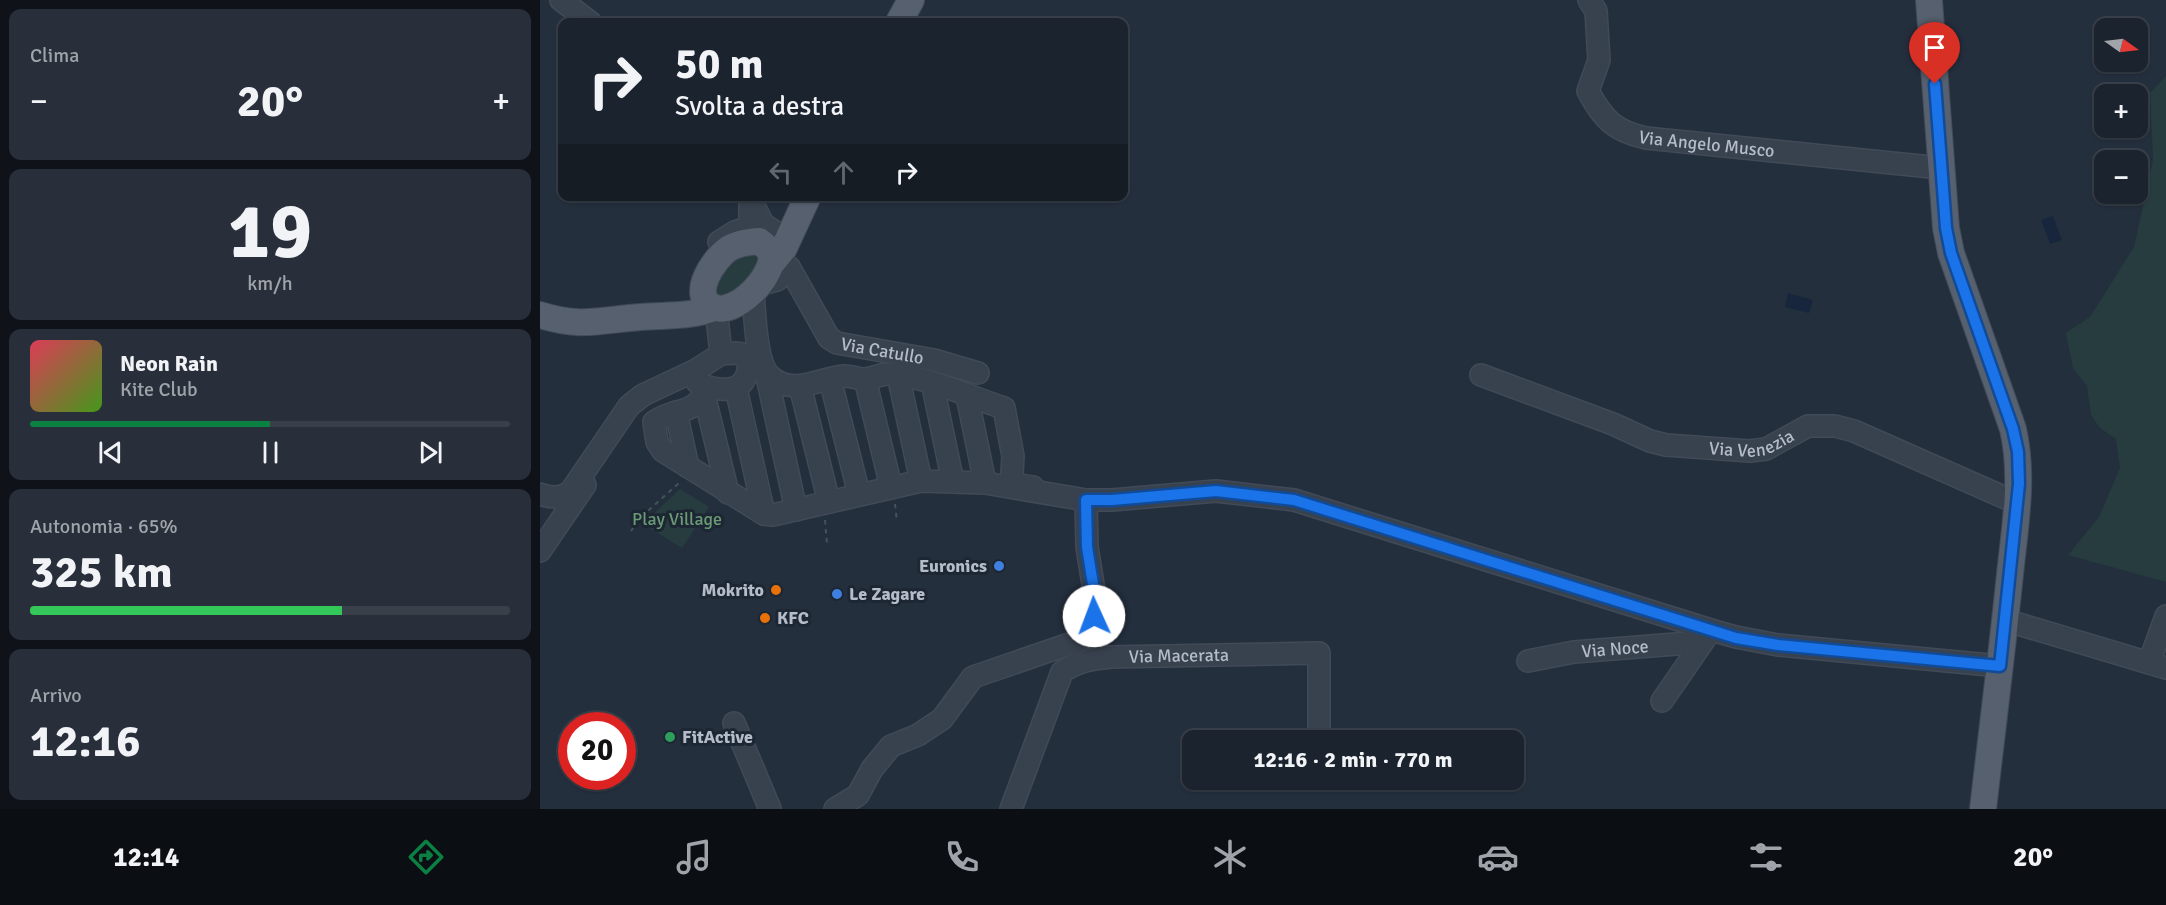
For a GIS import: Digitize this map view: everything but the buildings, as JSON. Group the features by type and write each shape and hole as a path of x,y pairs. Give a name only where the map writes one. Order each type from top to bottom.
{"main road":[{"path":"901,18 911,0"},
{"path":"1929,0 1946,228 1951,253 2013,429 2018,452 2017,503 1983,809"},
{"path":"638,317 692,294 712,266 728,249 740,243 767,236 786,221 799,201"},
{"path":"540,315 558,321 583,324 638,317 699,314 715,308 733,306 762,280 784,248 806,201"},
{"path":"762,280 771,255 767,236"},
{"path":"705,278 705,300 715,308"}],"street":[{"path":"561,0 585,18"},
{"name":"Via Angelo Musco","path":"1589,0 1596,11 1599,60 1588,91 1600,113 1614,127 1646,138 1941,168"},
{"path":"705,278 712,250 735,232 750,227 750,201"},
{"path":"752,201 767,236"},
{"name":"Via Catullo","path":"762,280 777,280 789,267 829,338 837,343 934,360 978,373"},
{"path":"544,495 566,495 571,491 629,406 643,395 691,381 722,389 736,388 748,372 762,280"},
{"path":"715,308 721,354 700,383 698,403 689,410 662,416 654,422 654,431 663,451 685,474 728,493 764,514 773,515 921,481 986,483 1086,500 1216,491 1294,500 1707,636 2000,666"},
{"path":"721,354 742,354 752,351"},
{"path":"752,351 766,372 782,385 800,386 845,376 865,379 887,373 932,382 1005,408 1013,456 1014,481 1020,485 1086,500"},
{"path":"766,372 796,510"},
{"path":"898,375 921,481"},
{"name":"Via Venezia","path":"1481,375 1612,424 1650,441 1666,445 1739,450 1766,449 1808,426 1835,426 1854,431 2017,503"},
{"path":"831,379 859,494"},
{"path":"865,379 891,487"},
{"path":"932,382 953,482"},
{"path":"700,383 728,493"},
{"path":"800,386 826,502"},
{"path":"736,388 764,514"},
{"path":"967,396 986,483"},
{"path":"540,551 569,511 588,479 598,454"},
{"path":"544,495 557,507 556,527"},
{"path":"835,809 858,795 872,769 891,747 918,735 942,719 973,677 1078,641 1093,630 1096,603 1087,547 1086,500"},
{"path":"2005,620 2157,666 2166,616"},
{"path":"1662,701 1707,636"},
{"name":"Via Noce","path":"1528,661 1574,652 1707,636"},
{"name":"Via Macerata","path":"1011,809 1062,672 1089,659 1319,653 1319,730"},
{"path":"734,723 770,809"}],"path":[{"path":"631,531 639,519 685,474"},
{"path":"826,502 827,544"}],"green space":[{"path":"2166,76 2166,582 2068,555 2099,517 2120,468 2116,439 2100,428 2091,415 2087,386 2073,368 2066,333 2090,317 2134,247 2143,204 2148,204 2148,183 2153,160 2150,93"},
{"path":"753,252 762,257 748,281 725,299 714,298 716,278 722,268 737,258"},
{"name":"Play Village","path":"680,489 709,507 682,548 643,524"}],"water":[{"path":"2053,216 2062,240 2050,244 2041,220"},
{"path":"1788,293 1813,300 1809,313 1785,307"}],"place":[{"name":"Euronics","path":"999,566"},
{"name":"Mokrito","path":"776,590"},
{"name":"Le Zagare","path":"837,594"},
{"name":"KFC","path":"765,618"},
{"name":"FitActive","path":"670,737"}],"route":[{"path":"1094,616 1096,603 1087,547 1086,500 1216,491 1294,500 1736,638 1778,645 2000,666 2019,484 2018,452 2013,429 1951,253 1946,228 1935,84"}]}
